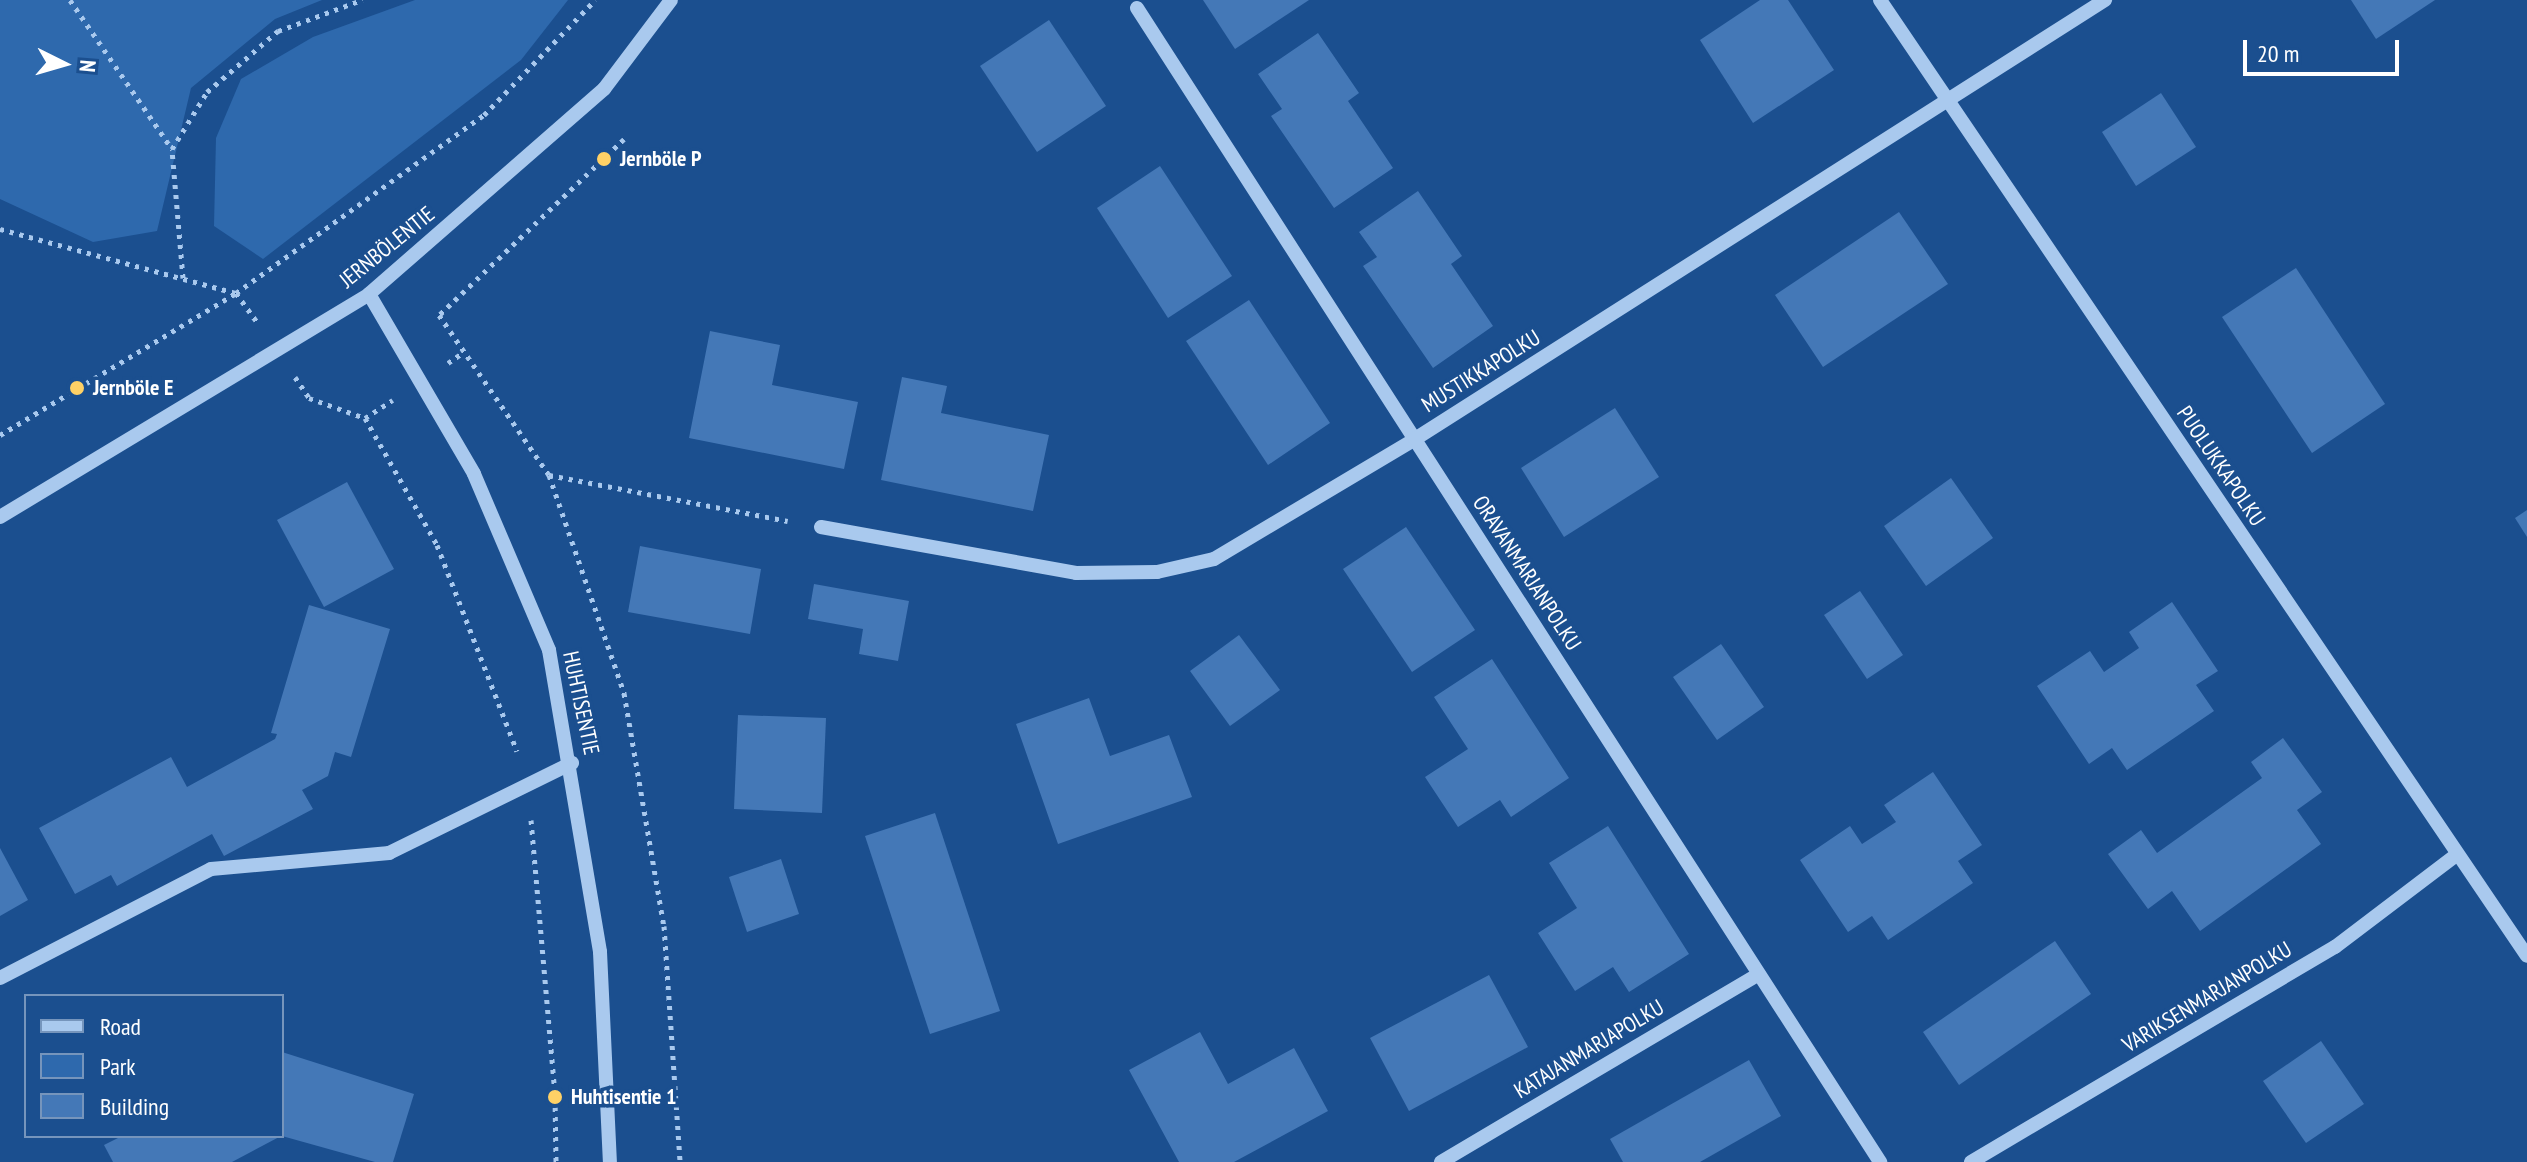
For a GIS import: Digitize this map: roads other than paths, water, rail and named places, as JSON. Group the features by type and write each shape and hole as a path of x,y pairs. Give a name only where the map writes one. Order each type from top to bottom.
{"street":[{"name":"JERNBÖLENTIE","path":"0,517 369,294 604,89 671,0"},
{"name":"PUOLUKKAPOLKU","path":"1880,0 2527,956"},
{"name":"MUSTIKKAPOLKU","path":"821,527 1076,573 1157,572 1214,559 1415,439 2105,0"},
{"name":"ORAVANMARJANPOLKU","path":"1137,8 1880,1162"},
{"name":"HUHTISENTIE","path":"369,294 474,474 549,650 572,763 600,952 610,1162"},
{"path":"0,978 211,869 389,853 572,763"},
{"name":"VARIKSENMARJANPOLKU","path":"1971,1162 2335,947 2456,855"},
{"name":"KATAJANMARJAPOLKU","path":"1441,1162 1759,974"}],"place":[{"name":"Jernböle P","path":"604,159"},
{"name":"Jernböle E","path":"77,388"},
{"name":"Huhtisentie 1","path":"555,1097"}]}
